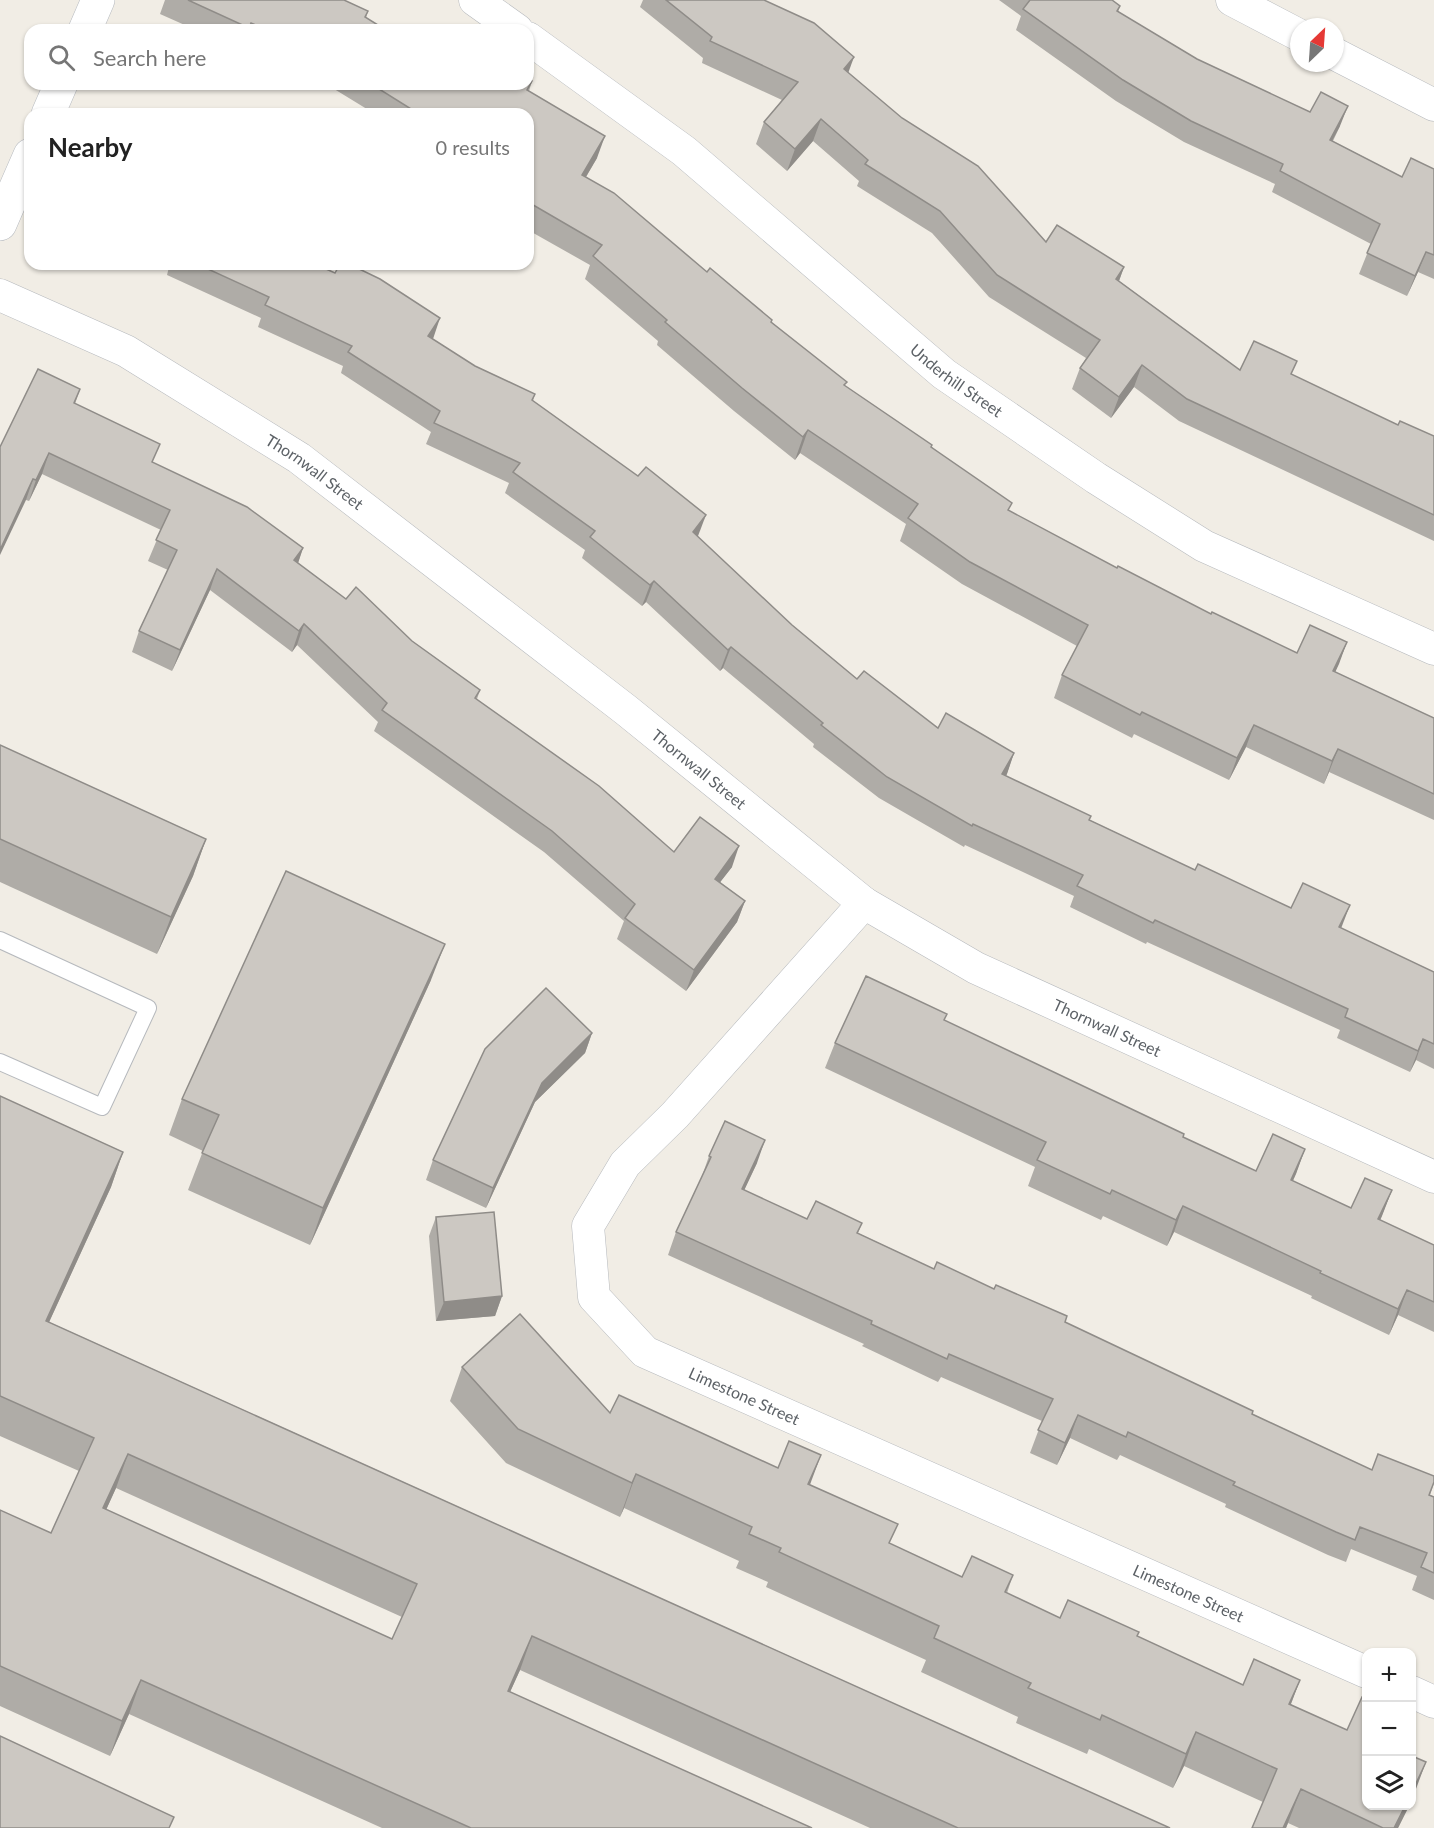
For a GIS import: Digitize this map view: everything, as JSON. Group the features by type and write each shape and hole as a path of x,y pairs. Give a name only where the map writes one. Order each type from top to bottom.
{"street":[{"path":"88,24 98,0"},
{"path":"475,0 509,24"},
{"path":"1232,0 1290,30"},
{"name":"Underhill Street","path":"534,42 684,151 944,374 1096,478 1204,546 1434,649"},
{"path":"1344,59 1434,105"},
{"path":"51,108 58,90"},
{"path":"0,224 24,169"},
{"name":"Thornwall Street","path":"0,295 126,351 299,458 626,710 864,903 976,968 1434,1177"},
{"name":"Limestone Street","path":"864,903 675,1115 625,1164 588,1226 594,1297 645,1352 1362,1670"},
{"path":"1416,1694 1434,1702"}],"lane":[{"path":"0,940 148,1008 102,1107 0,1062"}],"building":[{"path":"188,0 344,0 368,11 365,17 376,24 251,23 240,24"},
{"path":"666,0 764,0 814,23 854,57 844,69 902,118 978,166 1046,242 1057,225 1124,267 1116,279 1240,370 1254,341 1297,361 1291,374 1398,425 1400,421 1434,436 1434,515 1187,399 1142,365 1119,397 1080,368 1100,340 997,275 940,211 865,164 868,160 821,119 795,149 764,122 798,82 710,41 712,37"},
{"path":"1030,0 1112,0 1120,6 1117,11 1197,59 1310,112 1321,92 1348,106 1330,140 1402,177 1411,158 1434,169 1434,255 1426,252 1415,276 1367,253 1380,224 1280,171 1283,164 1191,121 1123,80 1023,9"},
{"path":"381,90 527,90 605,136 582,175 614,193 707,272 710,268 772,320 771,322 847,382 844,385 1012,503 1008,510 1117,568 1118,566 1211,614 1212,612 1297,653 1310,625 1347,642 1333,671 1434,718 1434,794 1338,749 1332,761 1254,725 1237,758 1142,712 1140,715 1062,675 1088,625 970,562 908,518 918,504 808,430 803,437 665,322 667,320 593,256 602,245 534,205 534,108 409,108"},
{"path":"210,270 328,270 335,273 337,270 361,270 380,279 440,318 428,336 475,366 535,394 532,400 638,476 646,467 706,515 693,532 792,625 857,679 864,671 938,728 946,713 1014,753 1002,774 1091,816 1089,820 1195,870 1198,864 1291,908 1303,883 1350,905 1339,927 1434,972 1434,1044 1423,1039 1418,1051 1345,1017 1348,1009 1155,920 1153,923 1077,886 1083,875 973,824 972,826 887,777 821,725 823,723 731,647 728,650 654,581 650,585 590,537 595,531 513,472 520,463 434,423 440,411 348,352 352,346 265,305 269,297"},
{"path":"38,369 80,389 74,403 160,444 152,462 247,507 303,548 294,560 346,599 356,587 412,641 480,690 475,698 599,786 674,852 700,817 739,846 715,879 745,901 694,970 625,918 635,904 552,831 382,710 387,703 304,624 299,631 217,569 180,650 139,631 177,550 156,540 170,510 49,453 36,480 33,479 0,550 0,447"},
{"path":"0,745 206,839 171,917 0,839"},
{"path":"286,871 445,944 323,1208 202,1153 219,1115 182,1099"},
{"path":"866,976 947,1014 944,1020 1184,1134 1183,1137 1256,1171 1273,1134 1305,1149 1291,1180 1351,1208 1365,1178 1392,1190 1378,1219 1434,1245 1434,1302 1407,1290 1398,1309 1183,1206 1176,1220 1112,1190 1110,1194 1037,1160 1046,1142 835,1043"},
{"path":"546,988 592,1033 542,1083 493,1188 433,1160 485,1049"},
{"path":"0,1096 123,1152 46,1321 1170,1828 958,1828 532,1636 508,1691 812,1828 471,1828 141,1680 122,1721 0,1666 0,1510 51,1533 94,1438 0,1396","holes":["128,1454 417,1584 392,1639 103,1508"]},
{"path":"725,1121 765,1140 742,1189 807,1219 816,1201 862,1223 857,1233 934,1269 937,1262 994,1289 996,1285 1067,1316 1065,1322 1372,1470 1378,1454 1434,1476 1429,1495 1434,1497 1434,1573 1421,1567 1427,1553 1360,1527 1355,1540 1233,1485 1235,1482 1128,1432 1126,1437 1078,1415 1065,1443 1038,1430 1053,1399 949,1354 947,1359 871,1324 872,1321 676,1232"},
{"path":"494,1212 502,1296 444,1302 436,1217"},
{"path":"520,1314 610,1413 619,1395 778,1468 789,1441 821,1455 808,1484 898,1524 889,1543 962,1577 972,1556 1013,1575 1005,1592 1060,1618 1068,1600 1139,1632 1137,1636 1243,1685 1254,1659 1300,1680 1289,1704 1347,1730 1362,1697 1362,1810 1403,1810 1394,1828 1383,1828 1301,1789 1283,1828 1252,1828 1277,1769 1196,1732 1186,1754 1102,1715 1100,1720 1028,1688 1031,1683 934,1638 939,1626 779,1552 781,1548 749,1534 752,1527 636,1474 632,1483 518,1429 462,1367"},
{"path":"0,1736 174,1817 169,1828 0,1828"},
{"path":"1416,1758 1426,1762 1416,1783"}]}
